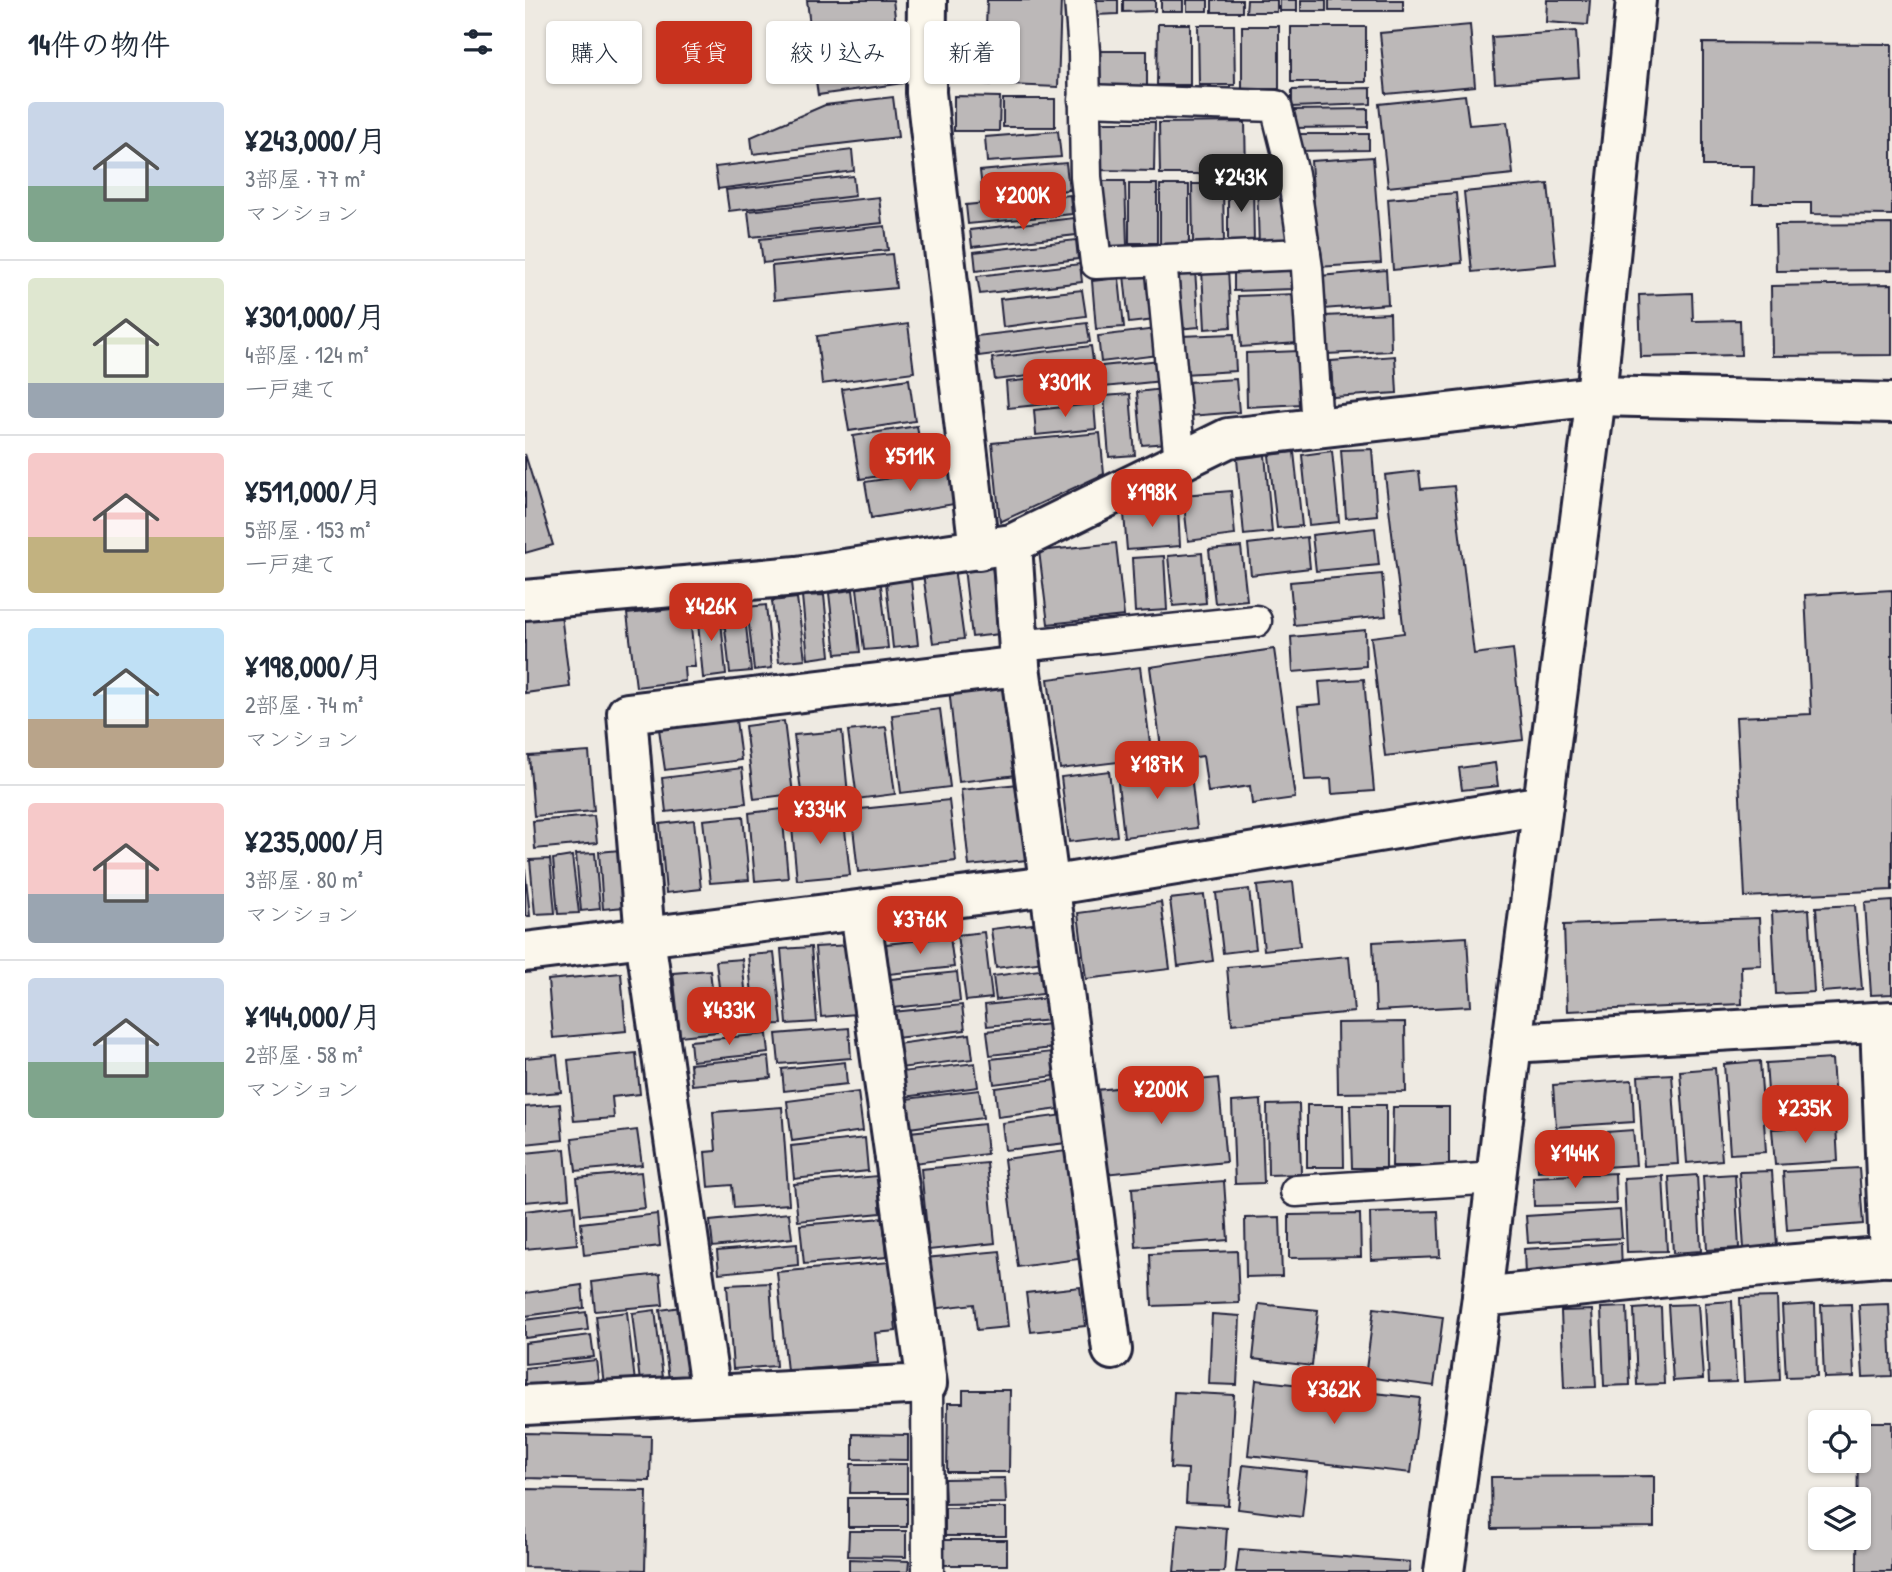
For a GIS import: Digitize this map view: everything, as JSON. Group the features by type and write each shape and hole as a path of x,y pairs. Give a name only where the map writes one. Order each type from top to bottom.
{"street":[{"path":"927,0 926,93 995,547 1020,656 1048,887 1112,1350"},
{"path":"1444,1572 1482,1297 1512,1043 1596,396 1636,0"},
{"path":"525,600 797,576 995,547 1229,438 1596,396 1892,403"},
{"path":"711,1395 645,938 627,713 1020,656"},
{"path":"525,952 1048,887 1543,805"},
{"path":"525,1405 927,1384 860,911"},
{"path":"1482,1297 1771,1266 1891,1257 1886,1022 1512,1043"}],"lane":[{"path":"1080,0 1086,177 1097,262 1305,254"},
{"path":"1084,100 1276,106 1293,174 1305,254 1317,428"},
{"path":"1161,261 1180,462"},
{"path":"1020,656 1256,621"},
{"path":"1296,1191 1496,1178"},
{"path":"927,1384 928,1572"}],"building":[{"path":"807,0 893,0 896,21 809,21"},
{"path":"987,0 1061,0 1058,87 984,84 1020,84 1020,21 986,21"},
{"path":"1095,0 1118,0 1118,14 1095,15"},
{"path":"1123,0 1155,0 1155,11 1123,12"},
{"path":"1161,0 1183,0 1183,11 1161,11"},
{"path":"1187,0 1208,0 1208,11 1187,11"},
{"path":"1212,0 1242,0 1242,12 1212,12"},
{"path":"1247,0 1277,0 1277,12 1246,12"},
{"path":"1280,0 1297,0 1297,11 1280,11"},
{"path":"1301,0 1326,0 1326,11 1301,11"},
{"path":"1329,0 1403,0 1403,11 1329,11"},
{"path":"1547,0 1590,0 1588,25 1546,22"},
{"path":"1158,24 1190,24 1190,85 1157,85"},
{"path":"1198,25 1234,25 1235,85 1199,85"},
{"path":"1470,25 1475,86 1386,94 1380,33"},
{"path":"1242,26 1279,26 1279,89 1242,89"},
{"path":"1291,27 1366,27 1366,82 1291,82"},
{"path":"1576,31 1579,77 1495,83 1492,37"},
{"path":"1703,43 1892,44 1892,215 1811,214 1811,203 1753,203 1754,166 1703,166"},
{"path":"1096,51 1147,51 1147,93 1096,93"},
{"path":"816,84 897,84 818,95"},
{"path":"1371,88 1371,104 1292,107 1292,90"},
{"path":"1465,95 1469,125 1507,122 1513,174 1388,187 1379,104"},
{"path":"954,96 1000,97 999,131 954,131"},
{"path":"893,97 898,137 753,154 751,137 825,105"},
{"path":"1003,99 1055,99 1055,127 1003,127"},
{"path":"1368,109 1368,127 1292,128 1292,110"},
{"path":"1095,122 1155,122 1154,171 1095,170"},
{"path":"1245,122 1246,174 1160,174 1159,123"},
{"path":"1058,131 1061,157 987,162 985,137"},
{"path":"1294,134 1369,134 1369,150 1294,151"},
{"path":"852,150 854,171 718,189 715,167"},
{"path":"1373,157 1381,263 1318,267 1311,161"},
{"path":"1066,163 1069,190 983,197 980,171"},
{"path":"853,176 855,196 729,211 726,190"},
{"path":"1101,181 1125,181 1127,246 1102,246"},
{"path":"1286,182 1287,245 1259,246 1257,183"},
{"path":"1228,183 1253,183 1254,245 1228,245"},
{"path":"1129,184 1157,184 1157,243 1129,243"},
{"path":"1192,184 1223,184 1224,243 1193,243"},
{"path":"1548,184 1556,264 1472,272 1464,192"},
{"path":"1160,185 1189,185 1189,244 1160,244"},
{"path":"1456,193 1462,263 1393,270 1388,199"},
{"path":"1070,195 1072,214 968,224 966,205"},
{"path":"879,197 882,223 751,237 748,211"},
{"path":"1074,218 1076,235 972,247 970,230"},
{"path":"1892,224 1892,270 1776,271 1775,225"},
{"path":"885,226 888,250 763,263 760,239"},
{"path":"1076,240 1078,259 976,271 974,252"},
{"path":"892,254 896,288 774,300 772,266"},
{"path":"1080,264 1082,282 980,294 977,276"},
{"path":"1293,266 1294,289 1234,291 1234,269"},
{"path":"1228,268 1231,327 1205,329 1202,270"},
{"path":"1195,270 1199,327 1177,329 1173,271"},
{"path":"1386,270 1388,304 1323,309 1320,276"},
{"path":"1150,272 1155,320 1129,323 1124,275"},
{"path":"1119,278 1124,327 1096,329 1092,281"},
{"path":"1892,284 1892,355 1772,356 1771,286"},
{"path":"1082,290 1086,316 1003,327 1000,299"},
{"path":"1692,293 1693,321 1740,320 1741,355 1641,357 1639,295"},
{"path":"1296,294 1298,343 1241,347 1238,296"},
{"path":"1390,313 1391,351 1326,354 1324,316"},
{"path":"1087,323 1090,342 979,356 976,336"},
{"path":"908,324 914,372 822,384 817,336"},
{"path":"1156,329 1159,355 1101,362 1098,336"},
{"path":"1234,334 1236,371 1183,374 1180,336"},
{"path":"1091,346 1094,368 995,380 992,358"},
{"path":"1299,351 1301,404 1247,407 1246,353"},
{"path":"1395,356 1397,393 1333,397 1331,361"},
{"path":"1160,360 1162,381 1104,387 1102,366"},
{"path":"1093,373 1096,399 1008,408 1006,382"},
{"path":"909,379 915,421 849,431 842,389"},
{"path":"1236,379 1239,412 1190,416 1188,382"},
{"path":"1163,389 1168,443 1142,445 1137,392"},
{"path":"1130,394 1135,455 1109,457 1104,396"},
{"path":"1094,404 1096,429 1036,435 1034,410"},
{"path":"917,426 924,469 860,479 853,436"},
{"path":"1100,433 1104,474 1000,522 992,443"},
{"path":"1372,449 1377,515 1346,518 1341,450"},
{"path":"1332,451 1339,522 1309,525 1302,455"},
{"path":"1294,452 1302,526 1277,528 1269,455"},
{"path":"525,454 553,545 525,553"},
{"path":"1265,455 1272,532 1244,535 1237,459"},
{"path":"949,469 954,504 871,518 865,482"},
{"path":"1419,471 1421,489 1454,486 1474,654 1513,649 1523,740 1385,756 1371,637 1404,633 1385,475"},
{"path":"1231,491 1235,535 1188,541 1183,495"},
{"path":"1178,508 1180,546 1127,550 1124,514"},
{"path":"1375,528 1379,565 1316,571 1312,535"},
{"path":"1307,537 1310,568 1251,575 1248,544"},
{"path":"1116,543 1124,616 1048,624 1039,551"},
{"path":"1241,547 1247,600 1215,603 1209,550"},
{"path":"1202,553 1206,603 1173,606 1168,556"},
{"path":"1164,556 1167,610 1135,612 1132,558"},
{"path":"992,565 1000,634 972,637 964,568"},
{"path":"954,568 964,639 933,643 923,574"},
{"path":"1382,574 1386,616 1294,625 1290,582"},
{"path":"911,580 918,645 893,648 886,582"},
{"path":"881,585 888,648 864,650 857,588"},
{"path":"853,590 860,652 836,654 829,593"},
{"path":"1892,590 1892,890 1745,897 1736,717 1811,714 1805,595"},
{"path":"824,595 830,656 808,659 802,596"},
{"path":"797,598 805,659 779,662 772,601"},
{"path":"766,605 772,668 754,670 747,607"},
{"path":"689,607 695,667 684,667 685,681 636,687 627,614"},
{"path":"744,608 751,671 730,673 723,610"},
{"path":"720,609 726,675 703,678 697,611"},
{"path":"561,614 570,687 525,693 525,618"},
{"path":"1365,630 1366,666 1293,672 1291,637"},
{"path":"1274,649 1295,798 1252,804 1250,786 1208,792 1203,756 1163,762 1150,667"},
{"path":"1140,667 1152,758 1060,769 1048,679"},
{"path":"1364,679 1374,791 1332,794 1331,779 1305,780 1298,706 1321,704 1319,682"},
{"path":"996,683 1016,693 1025,774 959,782 949,688"},
{"path":"940,709 950,787 901,793 892,715"},
{"path":"736,720 741,760 665,770 659,729"},
{"path":"784,721 793,794 754,799 745,726"},
{"path":"886,727 895,794 857,799 848,731"},
{"path":"842,731 848,795 802,800 794,735"},
{"path":"589,752 594,811 534,816 529,756"},
{"path":"1495,763 1498,786 1462,790 1459,768"},
{"path":"1190,766 1197,828 1124,837 1117,774"},
{"path":"742,768 746,803 666,812 662,778"},
{"path":"1109,771 1117,836 1069,842 1061,777"},
{"path":"1028,783 1036,859 969,866 961,790"},
{"path":"949,800 956,861 858,872 851,810"},
{"path":"782,809 788,878 755,881 749,813"},
{"path":"843,812 850,875 797,880 791,817"},
{"path":"594,816 597,843 535,849 533,821"},
{"path":"743,816 749,880 710,883 703,820"},
{"path":"694,820 701,889 666,893 660,824"},
{"path":"620,850 624,907 603,909 599,852"},
{"path":"595,853 600,909 581,911 576,854"},
{"path":"572,856 579,913 558,914 553,859"},
{"path":"550,859 555,913 535,914 530,860"},
{"path":"525,869 530,916 525,916"},
{"path":"1293,882 1300,946 1264,950 1257,886"},
{"path":"1249,889 1256,949 1223,953 1216,893"},
{"path":"1204,895 1213,961 1178,966 1170,899"},
{"path":"1892,901 1892,994 1871,995 1865,903"},
{"path":"1161,902 1170,969 1086,979 1078,913"},
{"path":"1855,905 1862,989 1822,992 1816,907"},
{"path":"1809,909 1814,992 1776,994 1772,912"},
{"path":"1759,918 1761,965 1741,966 1742,1004 1567,1011 1564,925"},
{"path":"1040,923 1045,962 996,968 991,929"},
{"path":"984,932 992,998 966,1001 957,935"},
{"path":"950,937 954,967 889,974 886,944"},
{"path":"1467,937 1471,1006 1376,1011 1373,942"},
{"path":"850,945 856,1014 821,1017 815,947"},
{"path":"811,947 817,1022 787,1024 781,949"},
{"path":"774,953 782,1024 755,1025 748,955"},
{"path":"1349,956 1354,1012 1232,1024 1227,967"},
{"path":"742,959 749,1028 724,1031 716,961"},
{"path":"1047,969 1050,993 996,1000 993,976"},
{"path":"710,970 717,1032 680,1036 673,973"},
{"path":"957,972 960,1001 893,1008 891,979"},
{"path":"621,973 626,1031 553,1038 548,980"},
{"path":"1048,998 1051,1020 987,1026 985,1005"},
{"path":"962,1005 965,1030 896,1038 893,1012"},
{"path":"1405,1022 1406,1092 1338,1093 1337,1023"},
{"path":"1049,1024 1052,1048 990,1055 987,1031"},
{"path":"849,1028 851,1058 779,1064 776,1034"},
{"path":"767,1034 769,1053 692,1061 690,1041"},
{"path":"970,1034 973,1059 900,1068 897,1044"},
{"path":"1052,1052 1055,1076 994,1084 991,1059"},
{"path":"636,1053 640,1094 612,1097 614,1118 574,1121 568,1060"},
{"path":"557,1055 561,1092 525,1095 525,1058"},
{"path":"769,1057 771,1078 692,1085 690,1064"},
{"path":"1832,1059 1836,1116 1770,1119 1766,1063"},
{"path":"1760,1061 1766,1152 1730,1154 1724,1064"},
{"path":"845,1062 847,1084 784,1091 782,1069"},
{"path":"975,1063 978,1087 904,1097 901,1072"},
{"path":"1715,1068 1722,1160 1687,1163 1680,1071"},
{"path":"1672,1074 1678,1164 1644,1166 1638,1076"},
{"path":"1218,1078 1226,1162 1104,1174 1096,1090"},
{"path":"1056,1080 1060,1109 998,1117 995,1088"},
{"path":"1632,1080 1634,1122 1556,1127 1553,1085"},
{"path":"979,1090 983,1118 909,1128 906,1099"},
{"path":"858,1092 863,1131 792,1141 787,1101"},
{"path":"1261,1100 1264,1183 1235,1184 1232,1102"},
{"path":"560,1104 563,1140 525,1144 525,1107"},
{"path":"1299,1104 1301,1174 1268,1175 1267,1105"},
{"path":"1307,1105 1343,1105 1344,1167 1307,1167"},
{"path":"1350,1105 1386,1105 1386,1168 1352,1168"},
{"path":"782,1107 789,1204 734,1208 732,1185 708,1187 705,1152 716,1151 713,1112"},
{"path":"1393,1107 1449,1107 1449,1166 1392,1166"},
{"path":"1063,1115 1066,1143 1005,1150 1002,1123"},
{"path":"984,1124 987,1154 914,1163 910,1132"},
{"path":"1836,1125 1838,1161 1775,1165 1772,1129"},
{"path":"637,1130 642,1165 576,1171 572,1138"},
{"path":"1633,1130 1636,1165 1538,1171 1536,1137"},
{"path":"865,1138 868,1171 794,1179 791,1146"},
{"path":"565,1149 569,1198 525,1202 525,1153"},
{"path":"1066,1151 1079,1259 1018,1267 1004,1159"},
{"path":"987,1163 995,1243 929,1250 921,1169"},
{"path":"1859,1168 1863,1224 1787,1230 1783,1172"},
{"path":"1772,1171 1777,1246 1744,1249 1739,1172"},
{"path":"641,1172 645,1208 581,1215 577,1178"},
{"path":"1615,1173 1616,1204 1534,1206 1533,1177"},
{"path":"1735,1174 1739,1248 1707,1250 1703,1176"},
{"path":"1697,1175 1701,1251 1673,1253 1669,1177"},
{"path":"877,1176 881,1213 798,1221 794,1184"},
{"path":"1663,1176 1667,1251 1627,1252 1624,1178"},
{"path":"1224,1181 1228,1240 1136,1247 1132,1188"},
{"path":"574,1205 577,1244 525,1249 525,1211"},
{"path":"1620,1210 1622,1238 1528,1243 1526,1216"},
{"path":"1438,1211 1440,1257 1371,1260 1370,1213"},
{"path":"789,1213 792,1238 713,1247 710,1221"},
{"path":"657,1214 660,1246 584,1255 581,1223"},
{"path":"1360,1214 1361,1257 1289,1258 1289,1215"},
{"path":"1280,1217 1282,1276 1246,1277 1245,1218"},
{"path":"883,1218 887,1257 804,1264 800,1225"},
{"path":"1621,1243 1622,1272 1525,1277 1524,1249"},
{"path":"797,1244 798,1265 719,1273 717,1251"},
{"path":"1000,1251 1008,1327 977,1330 974,1304 931,1309 925,1258"},
{"path":"1237,1251 1239,1303 1152,1306 1150,1254"},
{"path":"890,1262 896,1331 875,1333 878,1363 787,1371 777,1272"},
{"path":"660,1274 663,1305 595,1311 592,1282"},
{"path":"770,1283 776,1366 733,1369 727,1285"},
{"path":"582,1285 584,1308 525,1316 525,1293"},
{"path":"1080,1287 1085,1326 1031,1332 1026,1293"},
{"path":"1777,1297 1780,1380 1744,1382 1740,1298"},
{"path":"1732,1301 1736,1382 1709,1383 1705,1303"},
{"path":"1259,1304 1318,1310 1312,1366 1253,1359"},
{"path":"1698,1304 1703,1379 1673,1381 1668,1305"},
{"path":"1815,1304 1817,1376 1786,1377 1782,1306"},
{"path":"1851,1304 1854,1377 1824,1378 1821,1305"},
{"path":"1889,1304 1892,1376 1863,1377 1859,1305"},
{"path":"681,1307 690,1377 669,1379 660,1310"},
{"path":"1627,1307 1630,1385 1604,1386 1601,1308"},
{"path":"1661,1307 1664,1384 1637,1385 1634,1309"},
{"path":"1374,1308 1443,1317 1434,1386 1365,1377"},
{"path":"655,1310 663,1378 640,1382 632,1313"},
{"path":"1592,1310 1596,1387 1564,1388 1561,1311"},
{"path":"586,1312 588,1330 525,1338 525,1320"},
{"path":"627,1312 635,1382 604,1385 596,1316"},
{"path":"1212,1314 1240,1316 1237,1385 1209,1384"},
{"path":"591,1335 594,1357 525,1364 525,1343"},
{"path":"596,1360 599,1384 525,1394 525,1368"},
{"path":"1256,1380 1420,1398 1411,1473 1248,1455"},
{"path":"963,1390 1010,1390 1009,1472 947,1472 948,1403 963,1403"},
{"path":"1174,1392 1234,1395 1228,1505 1186,1503 1188,1469 1170,1468"},
{"path":"1871,1422 1892,1422 1892,1572 1857,1572 1857,1550 1871,1550 1871,1487 1858,1487 1858,1473 1871,1473"},
{"path":"525,1433 651,1436 650,1481 525,1478"},
{"path":"853,1434 908,1435 908,1460 853,1459"},
{"path":"851,1464 907,1464 907,1493 850,1493"},
{"path":"1243,1465 1307,1472 1302,1517 1238,1509"},
{"path":"1654,1476 1654,1527 1492,1529 1491,1477"},
{"path":"1005,1478 1006,1503 945,1504 944,1479"},
{"path":"525,1489 647,1491 645,1570 525,1567"},
{"path":"848,1498 907,1498 907,1527 848,1527"},
{"path":"945,1508 1006,1508 1006,1536 945,1536"},
{"path":"1178,1524 1227,1528 1224,1572 1174,1572"},
{"path":"849,1531 906,1531 906,1557 848,1556"},
{"path":"943,1540 1007,1540 1007,1565 943,1565"},
{"path":"1239,1549 1410,1562 1409,1572 1236,1572"},
{"path":"849,1559 909,1561 908,1572 849,1572"}]}
